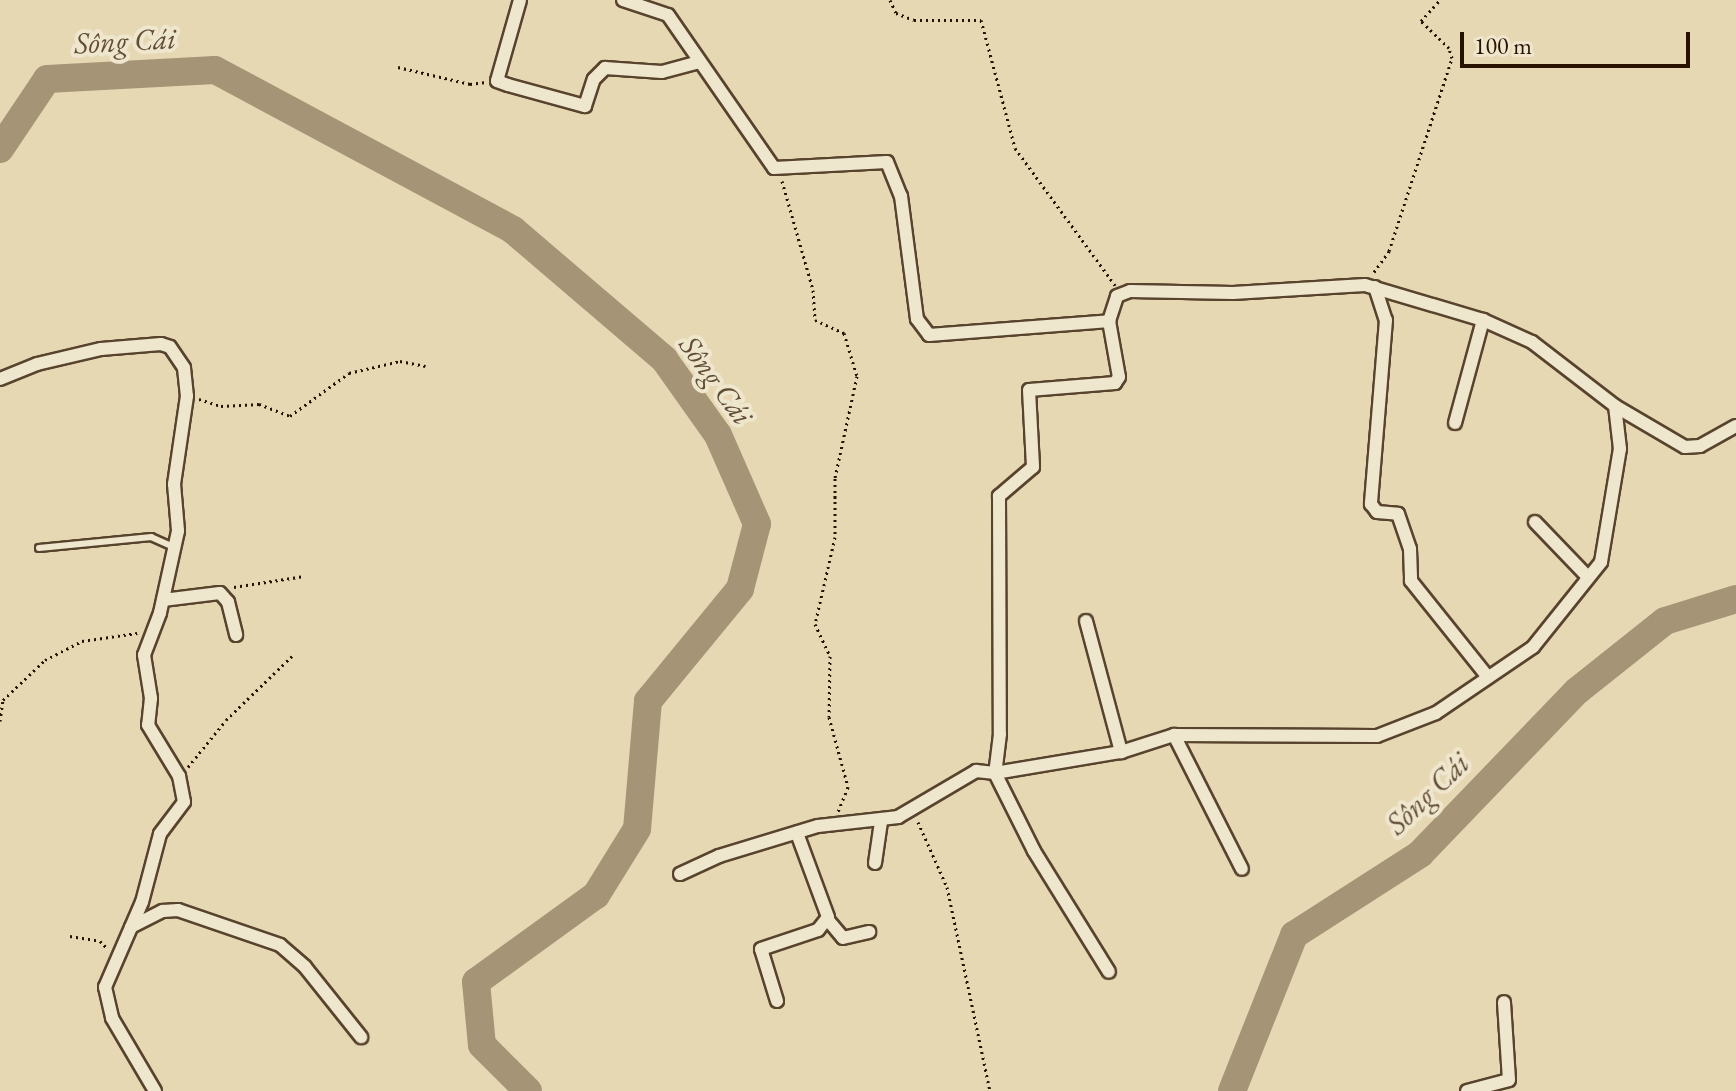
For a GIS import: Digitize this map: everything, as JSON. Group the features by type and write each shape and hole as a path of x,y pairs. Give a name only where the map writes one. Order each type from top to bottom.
{"street":[{"path":"520,0 497,81 585,106 594,79 605,68 662,72 700,62"},
{"path":"623,0 668,15 733,114 779,170 887,162 901,196 917,319 929,335 1109,321"},
{"path":"1370,286 1386,320 1371,504 1377,512 1398,514 1410,549 1411,581 1488,677"},
{"path":"1109,972 1034,851 995,773 1000,734 999,496 1033,467 1029,390 1115,383 1119,377 1109,321 1117,296 1130,291 1233,293 1370,286 1483,320 1532,342 1615,406 1685,447 1700,446 1736,426"},
{"path":"1455,423 1483,320"},
{"path":"0,379 37,364 101,349 161,344 184,368 187,396 174,484 178,531 163,600 144,655 151,698 148,725 181,782 184,802 160,834 131,927 105,987 106,1005 155,1091"},
{"path":"680,874 719,856 797,833 837,824 881,822 913,811 969,774 995,773 1121,752 1174,735 1377,736 1436,713 1533,647 1588,577 1606,548 1620,449 1615,406"},
{"path":"1535,522 1588,577"},
{"path":"163,600 220,593 228,602 236,635"},
{"path":"1086,621 1121,752"},
{"path":"1174,735 1242,869"},
{"path":"875,863 881,822"},
{"path":"797,833 828,920 843,938 869,932"},
{"path":"131,927 163,911 178,910 280,945 305,967 361,1037"},
{"path":"777,1001 761,949 818,930 828,920"},
{"path":"1467,1091 1509,1080 1504,1002"}],"lane":[{"path":"39,548 151,537 173,547"}],"path":[{"path":"890,0 896,13 914,20 981,20 1015,148 1116,286 1117,296"},
{"path":"1370,286 1389,251 1452,58 1449,48 1421,21 1440,0"},
{"path":"398,67 470,84 497,81"},
{"path":"779,170 813,290 815,320 844,333 857,376 835,478 835,537 815,624 830,656 829,717 848,787 837,824"},
{"path":"187,396 221,406 259,404 290,416 349,373 400,361 426,366"},
{"path":"220,593 304,576"},
{"path":"0,721 3,700 45,660 82,641 121,632 149,635"},
{"path":"181,782 226,720 292,656"},
{"path":"913,811 947,887 990,1091"},
{"path":"70,936 100,941 115,961"}],"waterway":[{"name":"Sông Cái","path":"0,149 47,79 215,70 513,230 664,359 718,435 757,524 740,589 648,701 637,829 596,895 476,982 482,1045 528,1091"},
{"name":"Sông Cái","path":"1232,1091 1294,935 1420,854 1577,691 1665,621 1736,599"}]}
